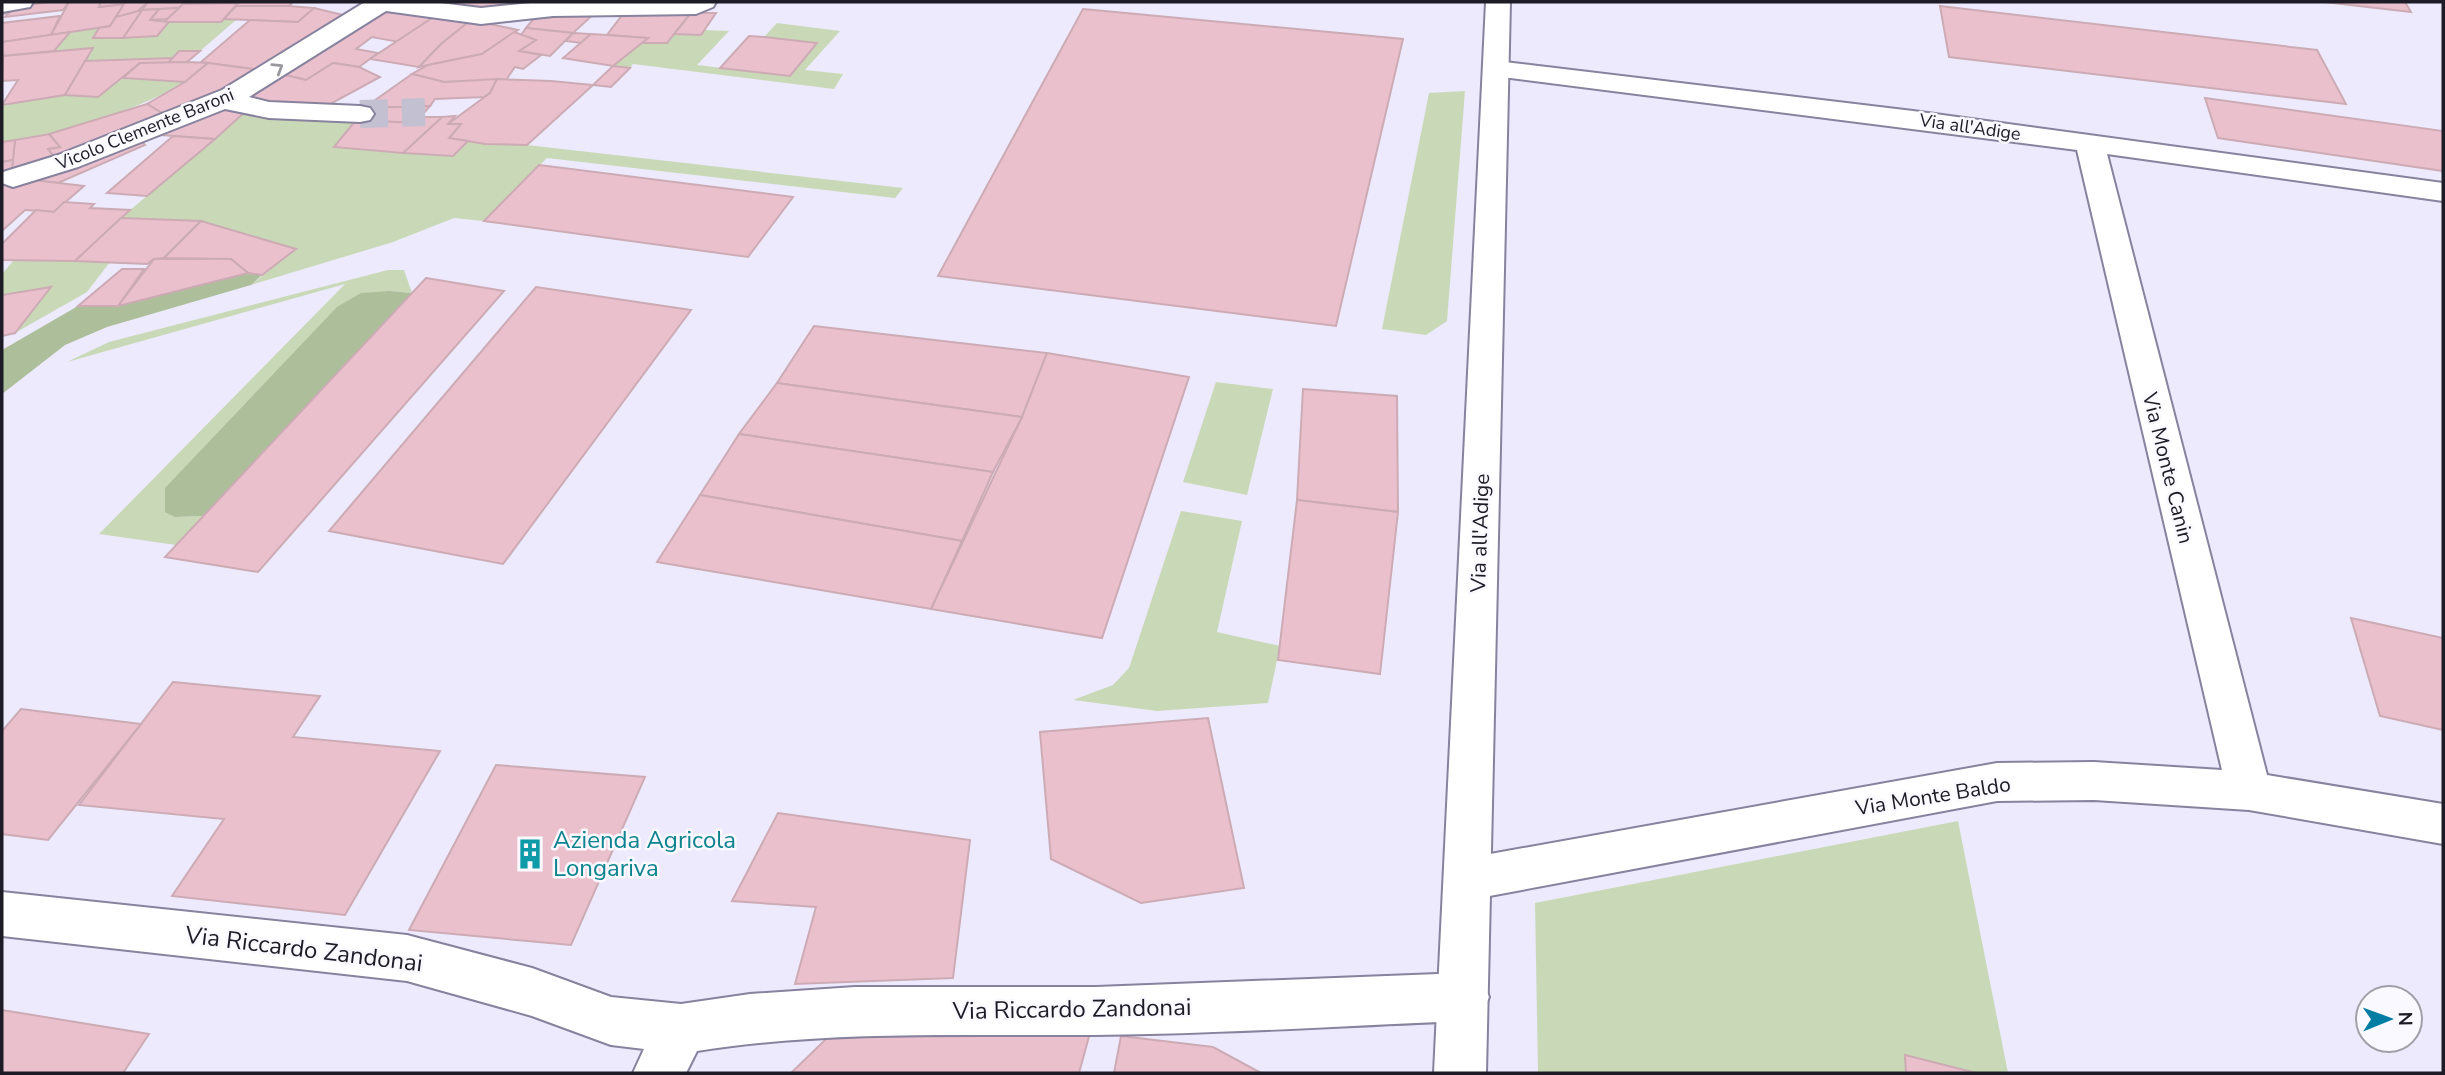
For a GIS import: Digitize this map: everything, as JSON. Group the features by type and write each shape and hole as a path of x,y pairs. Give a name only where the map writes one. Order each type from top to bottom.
{"street":[{"path":"2,4 21,2"},
{"name":"Vicolo Clemente Baroni","path":"13,178 68,161 223,100 380,2 481,16 543,9 696,6 705,2"},
{"name":"Via all'Adige","path":"1460,1073 1499,2"},
{"name":"Via all'Adige","path":"1496,69 2091,143 2443,192"},
{"path":"223,100 269,110 360,114"},
{"name":"Via Monte Canin","path":"2091,143 2093,163 2249,792"},
{"name":"Via Monte Baldo","path":"1468,879 1997,782 2094,781 2249,792 2443,824"},
{"name":"Via Riccardo Zandonai","path":"2,914 407,958 531,992 611,1021 681,1029 750,1018 855,1012 1096,1011 1464,997"},
{"path":"659,1073 681,1029"}],"green space":[{"path":"224,19 236,20 200,51 179,51 172,58 85,61 93,48 54,51 70,32 99,28 93,38 157,36 169,22 221,22"},
{"path":"777,23 840,31 805,70 843,74 834,89 633,64 630,68 613,66 641,43 667,43 674,34 704,30 729,31 697,65 790,76 817,44 764,37"},
{"path":"123,78 185,82 119,113 50,133 2,142 2,105 65,95 98,97"},
{"path":"1465,91 1447,321 1426,335 1382,329 1429,93"},
{"path":"246,111 296,119 356,120 335,147 453,156 468,141 527,145 903,188 895,198 547,158 484,221 454,218 393,242 251,285 296,249 201,221 121,218"},
{"path":"14,260 110,262 87,292 15,333 50,288 2,295 2,274"},
{"path":"388,270 404,270 412,293 390,291 175,517 203,516 176,545 99,534 345,284 67,362 109,342"},
{"path":"248,273 262,275 251,285 107,327 65,345 2,394 2,350 78,306 118,306"},
{"path":"361,293 412,293 203,516 175,517 165,512 165,488 337,307"},
{"path":"1216,382 1273,389 1247,495 1183,482"},
{"path":"1181,511 1242,521 1217,632 1280,646 1268,703 1157,711 1073,700 1113,685 1129,668"},
{"path":"1958,821 2008,1073 1976,1073 1906,1056 1906,1073 1538,1073 1535,903"}],"building":[{"path":"69,2 63,10 5,17 9,13 2,14 2,9"},
{"path":"69,2 101,2 99,7 124,4 110,26 51,35"},
{"path":"101,2 148,2 133,15 116,17 124,4 99,7"},
{"path":"148,2 185,2 179,8 142,10"},
{"path":"229,2 293,2 289,6 236,6 238,3"},
{"path":"417,2 518,2 508,10"},
{"path":"2324,2 2405,2 2411,12"},
{"path":"238,3 221,22 164,22 183,4"},
{"path":"236,6 314,8 298,22 224,19"},
{"path":"1940,6 2317,50 2346,104 1949,57"},
{"path":"179,8 167,19 150,20 159,9"},
{"path":"314,8 347,16 267,71 201,62 250,20 298,22"},
{"path":"159,9 150,20 169,22 157,36 123,38 142,10"},
{"path":"385,9 435,16 399,42 372,37 356,49 378,53 359,67 333,63 306,80 281,74"},
{"path":"1083,9 1403,39 1336,326 938,276"},
{"path":"142,10 123,38 93,38 99,28 110,26 116,17"},
{"path":"598,10 573,33 526,28 540,11"},
{"path":"626,10 693,10 667,43 641,43 648,38 607,35"},
{"path":"691,13 716,13 701,35 674,34"},
{"path":"60,16 51,35 2,42 2,23"},
{"path":"435,16 471,20 441,44 419,67 370,59"},
{"path":"471,20 518,30 482,54 419,67 441,44"},
{"path":"526,28 573,33 550,56 519,51 536,40 521,35"},
{"path":"70,32 54,51 3,56 2,42"},
{"path":"514,32 536,40 519,51 541,55 523,69 515,67 506,80 444,82 412,74 428,65 482,54"},
{"path":"573,33 591,34 581,43 566,41"},
{"path":"591,34 648,38 613,66 563,58"},
{"path":"749,36 817,43 790,76 720,68"},
{"path":"93,48 65,95 2,105 18,80 2,81 3,56"},
{"path":"179,51 200,51 187,62 168,63"},
{"path":"172,58 168,63 140,63 98,97 65,95 85,61"},
{"path":"140,63 208,63 185,82 123,78"},
{"path":"208,63 267,71 172,119 147,104 185,82"},
{"path":"333,63 359,67 380,77 323,108 241,98 281,74 306,80"},
{"path":"613,66 630,68 611,87 593,85"},
{"path":"412,74 444,82 497,79 490,93 484,97 435,99 430,106 364,108"},
{"path":"497,79 593,85 527,145 485,144 449,138 461,124 448,124 490,93"},
{"path":"2205,98 2443,131 2443,171 2218,138"},
{"path":"147,104 172,119 57,161 48,149 60,147 49,134"},
{"path":"430,106 415,123 356,120 364,108"},
{"path":"212,108 246,111 215,139 146,134"},
{"path":"455,116 448,124 461,124 449,138 468,141 453,156 403,153 442,117"},
{"path":"420,117 442,117 403,153 334,147 356,120 415,123"},
{"path":"49,134 60,147 48,149 57,161 11,176 15,140"},
{"path":"173,136 215,139 147,196 107,193"},
{"path":"138,138 145,145 58,183 25,179"},
{"path":"15,140 13,160 2,162 2,142"},
{"path":"13,160 11,176 2,178 2,162"},
{"path":"539,165 793,197 748,257 484,221"},
{"path":"11,176 84,186 54,212 25,210 2,231 2,178"},
{"path":"64,202 94,204 90,208 130,210 75,261 2,260 2,244 36,210 54,212"},
{"path":"121,218 201,221 164,258 154,259 147,264 75,261"},
{"path":"201,221 296,249 262,275 248,273 231,259 164,258"},
{"path":"154,259 231,259 248,273 118,306"},
{"path":"122,269 144,269 118,306 78,306"},
{"path":"426,278 504,291 258,572 165,557"},
{"path":"51,287 15,333 2,336 2,295"},
{"path":"536,287 691,310 503,564 329,531"},
{"path":"814,326 1047,353 1022,417 777,383"},
{"path":"1047,353 1189,377 1102,638 931,609 1022,417"},
{"path":"777,383 1022,417 993,472 739,434"},
{"path":"1303,389 1397,396 1398,512 1297,500"},
{"path":"739,434 993,472 962,541 700,495"},
{"path":"700,495 962,541 931,609 657,562"},
{"path":"1297,500 1398,512 1380,674 1278,660"},
{"path":"2351,618 2443,638 2443,730 2380,716"},
{"path":"173,682 320,696 293,737 440,751 345,915 172,896 224,819 79,805"},
{"path":"21,709 141,724 48,840 2,834 2,731"},
{"path":"1208,718 1244,888 1141,903 1051,859 1040,732"},
{"name":"Azienda Agricola Longariva","path":"496,765 645,777 571,945 409,930"},
{"path":"778,813 970,840 953,978 795,984 816,907 732,901"},
{"path":"2,1010 149,1034 123,1073 2,1073"},
{"path":"855,1011 1096,1011 1079,1073 791,1073"},
{"path":"1121,1036 1213,1047 1261,1073 1114,1073"},
{"path":"1905,1055 1976,1073 1906,1073"}],"tunnel":[{"path":"360,114 425,112"}],"place":[{"name":"Azienda Agricola Longariva","path":"530,854"}]}
